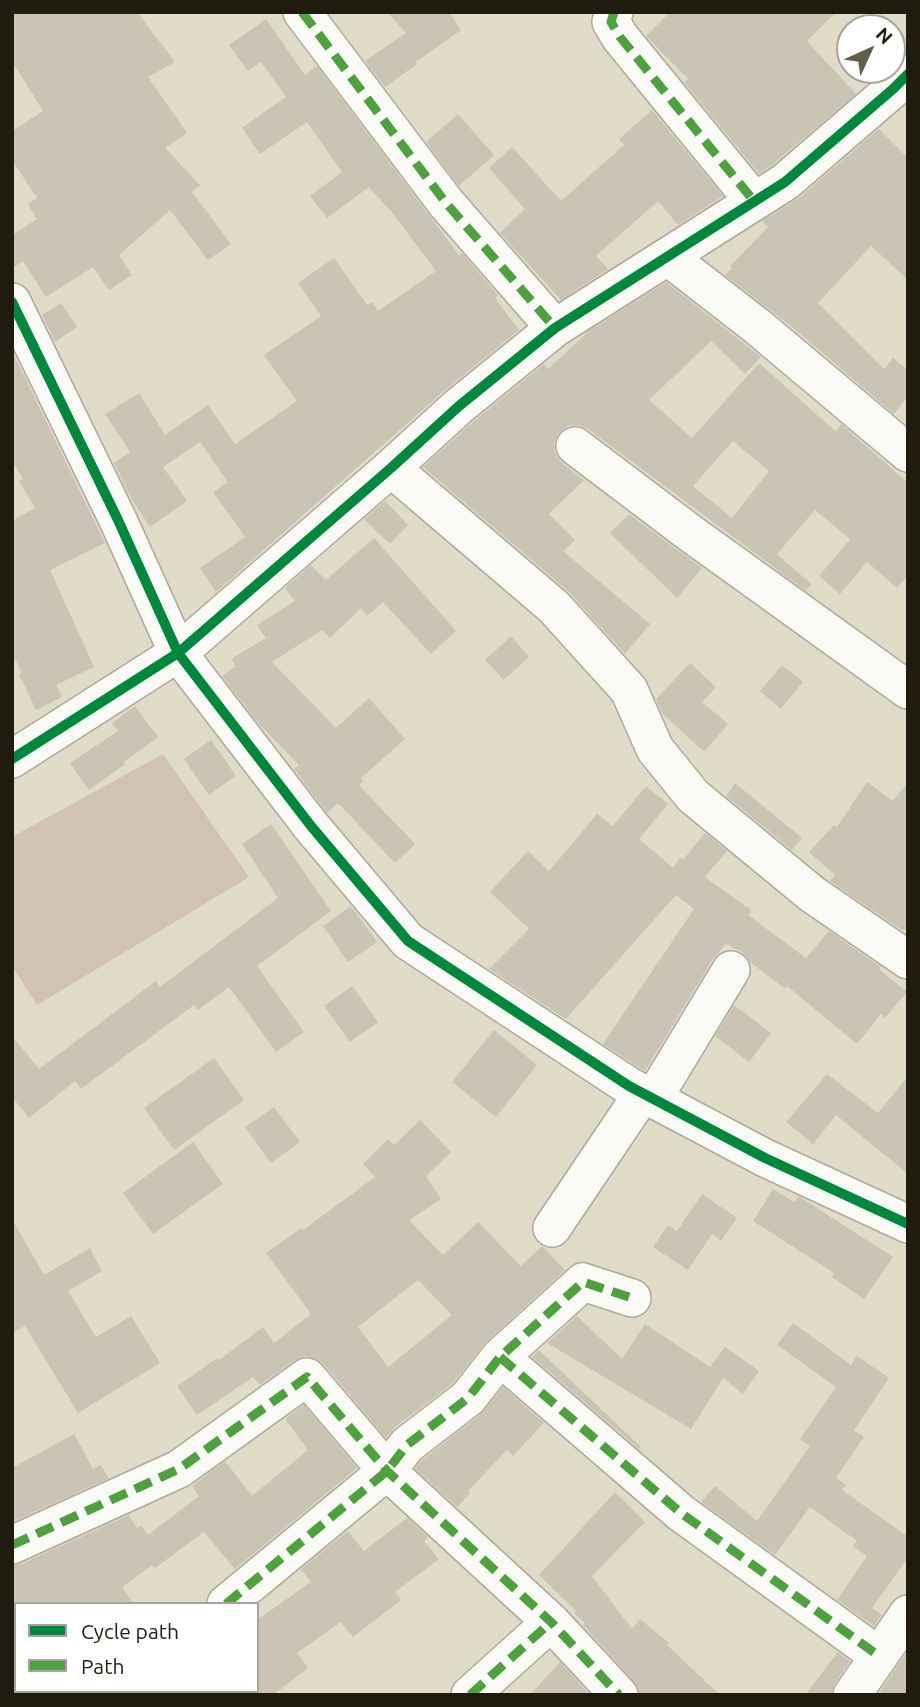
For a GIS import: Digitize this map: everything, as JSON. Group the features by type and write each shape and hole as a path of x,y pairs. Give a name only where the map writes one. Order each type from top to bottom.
{"street":[{"path":"302,12 446,203 555,328"},
{"path":"614,12 611,22 620,37 753,201"},
{"path":"12,759 177,653 391,468 459,405 555,328 785,181 903,88"},
{"path":"668,257 758,327 908,453"},
{"path":"12,302 118,520 177,653 311,826 408,941 648,1096 765,1158 908,1224"},
{"path":"575,446 690,533 908,690"},
{"path":"391,468 554,607 629,690 655,749 693,796 812,894 908,960"},
{"path":"552,1228 648,1096 731,970"},
{"path":"228,1602 387,1471 407,1445 468,1398 500,1357 583,1282 632,1298"},
{"path":"500,1357 681,1513 879,1656"},
{"path":"12,1545 179,1469 307,1377 387,1471 551,1622 619,1695"},
{"path":"852,1695 908,1614"},
{"path":"470,1695 551,1622"}],"shaded area":[{"path":"163,754 249,877 37,1005 12,966 12,837"}],"building":[{"path":"12,12 137,12 175,62 148,77 187,133 165,148 200,185 192,192 231,244 208,260 170,210 119,255 132,275 109,290 93,267 46,297 23,261 12,268 12,235 37,219 28,204 37,198 12,160 12,131 43,111 12,61"},
{"path":"387,12 449,12 461,30 385,87 365,61 406,33"},
{"path":"670,12 836,12 807,41 836,72 836,84 847,84 856,94 759,174 684,82 688,79 646,36"},
{"path":"266,19 305,75 317,66 459,255 462,253 498,295 495,298 519,330 445,390 216,592 200,568 245,537 213,492 228,482 200,442 163,467 187,501 150,527 131,498 114,463 130,452 105,414 139,393 165,435 208,405 235,444 297,401 264,355 321,316 298,283 334,258 367,305 372,302 378,311 436,271 369,187 327,218 310,196 342,172 307,122 260,154 242,128 286,97 261,62 248,71 229,45"},
{"path":"652,110 723,196 678,225 658,201 596,256 608,269 561,300 500,233 525,209 489,168 512,147 561,201 624,145 619,139"},
{"path":"458,114 494,155 459,186 426,142"},
{"path":"879,129 908,158 908,280 871,246 818,303 884,369 893,358 908,370 908,396 894,414 792,327 725,275 732,268 730,266 768,227 762,221 799,198"},
{"path":"666,282 761,357 745,374 711,341 649,400 692,438 759,363 836,432 841,424 908,483 908,575 897,588 867,562 840,594 819,576 850,539 815,510 777,554 811,584 806,591 588,429 578,425 567,426 558,434 554,443 555,454 584,480 549,514 575,540 563,551 650,624 625,654 568,591 423,467 544,364 548,369 589,331","holes":["733,441 769,471 732,518 693,486"]},
{"path":"61,303 77,327 55,342 42,315"},
{"path":"12,351 105,543 50,570 94,667 56,685 62,697 36,710 12,653 12,521 35,508 19,481 23,479 12,460"},
{"path":"385,501 408,525 390,544 364,519"},
{"path":"629,514 702,568 677,598 610,533"},
{"path":"374,538 456,631 431,654 383,602 367,616 361,608 330,638 322,630 272,662 336,728 369,698 405,739 361,778 363,781 359,785 415,844 395,863 338,803 327,813 294,769 299,765 259,724 222,676 236,666 231,659 266,638 257,625 295,601 285,588 311,565 326,580"},
{"path":"511,636 529,657 504,680 485,660"},
{"path":"690,663 716,687 702,702 728,724 704,752 662,713 656,699"},
{"path":"782,665 803,682 781,709 760,691"},
{"path":"135,706 158,737 89,790 70,763 118,731 112,723"},
{"path":"211,740 236,776 209,795 184,759"},
{"path":"867,782 893,801 908,782 908,926 903,931 830,881 835,875 809,852 834,825 837,827"},
{"path":"735,783 802,838 792,850 726,796"},
{"path":"646,786 668,804 639,839 673,868 705,833 727,851 705,877 751,910 748,915 806,958 829,931 881,967 879,969 907,992 885,1018 881,1014 857,1044 787,986 785,989 750,962 742,952 726,944 713,959 645,1071 603,1044 694,909 676,895 566,1019 489,969 529,929 490,892 528,851 549,871 597,814 613,826"},
{"path":"271,824 331,911 257,966 304,1032 276,1052 229,987 198,1010 194,1005 81,1089 75,1081 29,1118 12,1097 12,1036 39,1069 156,981 160,987 278,898 242,844"},
{"path":"351,906 377,942 348,962 323,926"},
{"path":"352,986 378,1022 350,1042 324,1006"},
{"path":"734,1005 771,1033 749,1062 715,1036"},
{"path":"494,1030 537,1065 496,1117 452,1082"},
{"path":"214,1058 244,1100 174,1150 144,1108"},
{"path":"827,1074 878,1113 908,1076 908,1174 836,1115 813,1144 786,1122"},
{"path":"274,1107 300,1142 271,1163 245,1127"},
{"path":"420,1120 451,1152 426,1176 441,1199 409,1220 443,1255 478,1222 521,1266 542,1246 565,1270 486,1342 453,1383 394,1428 386,1438 323,1363 305,1356 260,1385 253,1377 197,1415 177,1386 217,1358 219,1360 263,1327 274,1343 311,1314 266,1253 301,1228 303,1230 375,1177 363,1164 388,1139 394,1145","holes":["418,1280 452,1315 388,1367 358,1327"]},
{"path":"193,1142 223,1184 153,1234 123,1193"},
{"path":"773,1189 794,1202 798,1196 893,1257 864,1299 832,1277 834,1273 753,1221"},
{"path":"702,1194 737,1218 721,1241 712,1234 688,1270 653,1247 668,1225 677,1231"},
{"path":"12,1219 44,1275 90,1248 102,1271 68,1291 96,1337 131,1316 160,1363 78,1413 25,1326 12,1333"},
{"path":"577,1316 622,1359 645,1324 710,1367 725,1347 759,1371 743,1394 723,1378 691,1429 547,1343"},
{"path":"793,1323 851,1365 857,1356 889,1378 854,1430 864,1437 836,1478 846,1485 842,1490 908,1537 908,1557 872,1608 882,1615 874,1626 837,1600 867,1556 853,1546 857,1541 810,1507 775,1555 701,1502 715,1486 757,1521 810,1446 800,1439 836,1387 777,1345"},
{"path":"539,1350 641,1447 639,1449 532,1357"},
{"path":"503,1387 544,1423 513,1456 507,1450 468,1491 470,1493 457,1507 415,1469 422,1460 481,1414"},
{"path":"304,1405 357,1468 235,1569 204,1532 155,1568 152,1565 122,1587 133,1602 12,1604 12,1566 129,1515 137,1528 141,1525 148,1535 199,1496 192,1486 225,1461 252,1496 308,1450 285,1419"},
{"path":"74,1434 93,1469 101,1465 109,1478 12,1522 12,1468"},
{"path":"615,1492 645,1522 592,1576 632,1629 640,1619 669,1643 667,1645 720,1695 639,1695 634,1681 583,1625 585,1623 574,1613 576,1611 539,1575"},
{"path":"407,1518 428,1537 424,1541 439,1559 395,1592 401,1600 353,1637 341,1622 297,1653 308,1668 273,1695 257,1695 259,1619 311,1582 301,1569 348,1531 364,1551"},
{"path":"908,1651 908,1695 878,1695 896,1668"},
{"path":"838,1652 850,1661 835,1683 831,1695 805,1695"},
{"path":"560,1662 590,1695 530,1695"}],"marked path":[{"path":"302,12 446,203 555,328"},
{"path":"614,12 611,22 620,37 753,200"},
{"path":"228,1602 387,1471 407,1445 468,1398 500,1357 583,1282 632,1298"},
{"path":"500,1357 681,1513 879,1656"},
{"path":"12,1545 179,1469 307,1377 387,1471 551,1622 619,1695"},
{"path":"470,1695 551,1622"}],"cycle path":[{"path":"12,759 178,653 459,406 555,328 785,182 908,74"},
{"path":"12,302 118,520 178,653 311,826 408,941 629,1086 765,1158 908,1224"}]}
